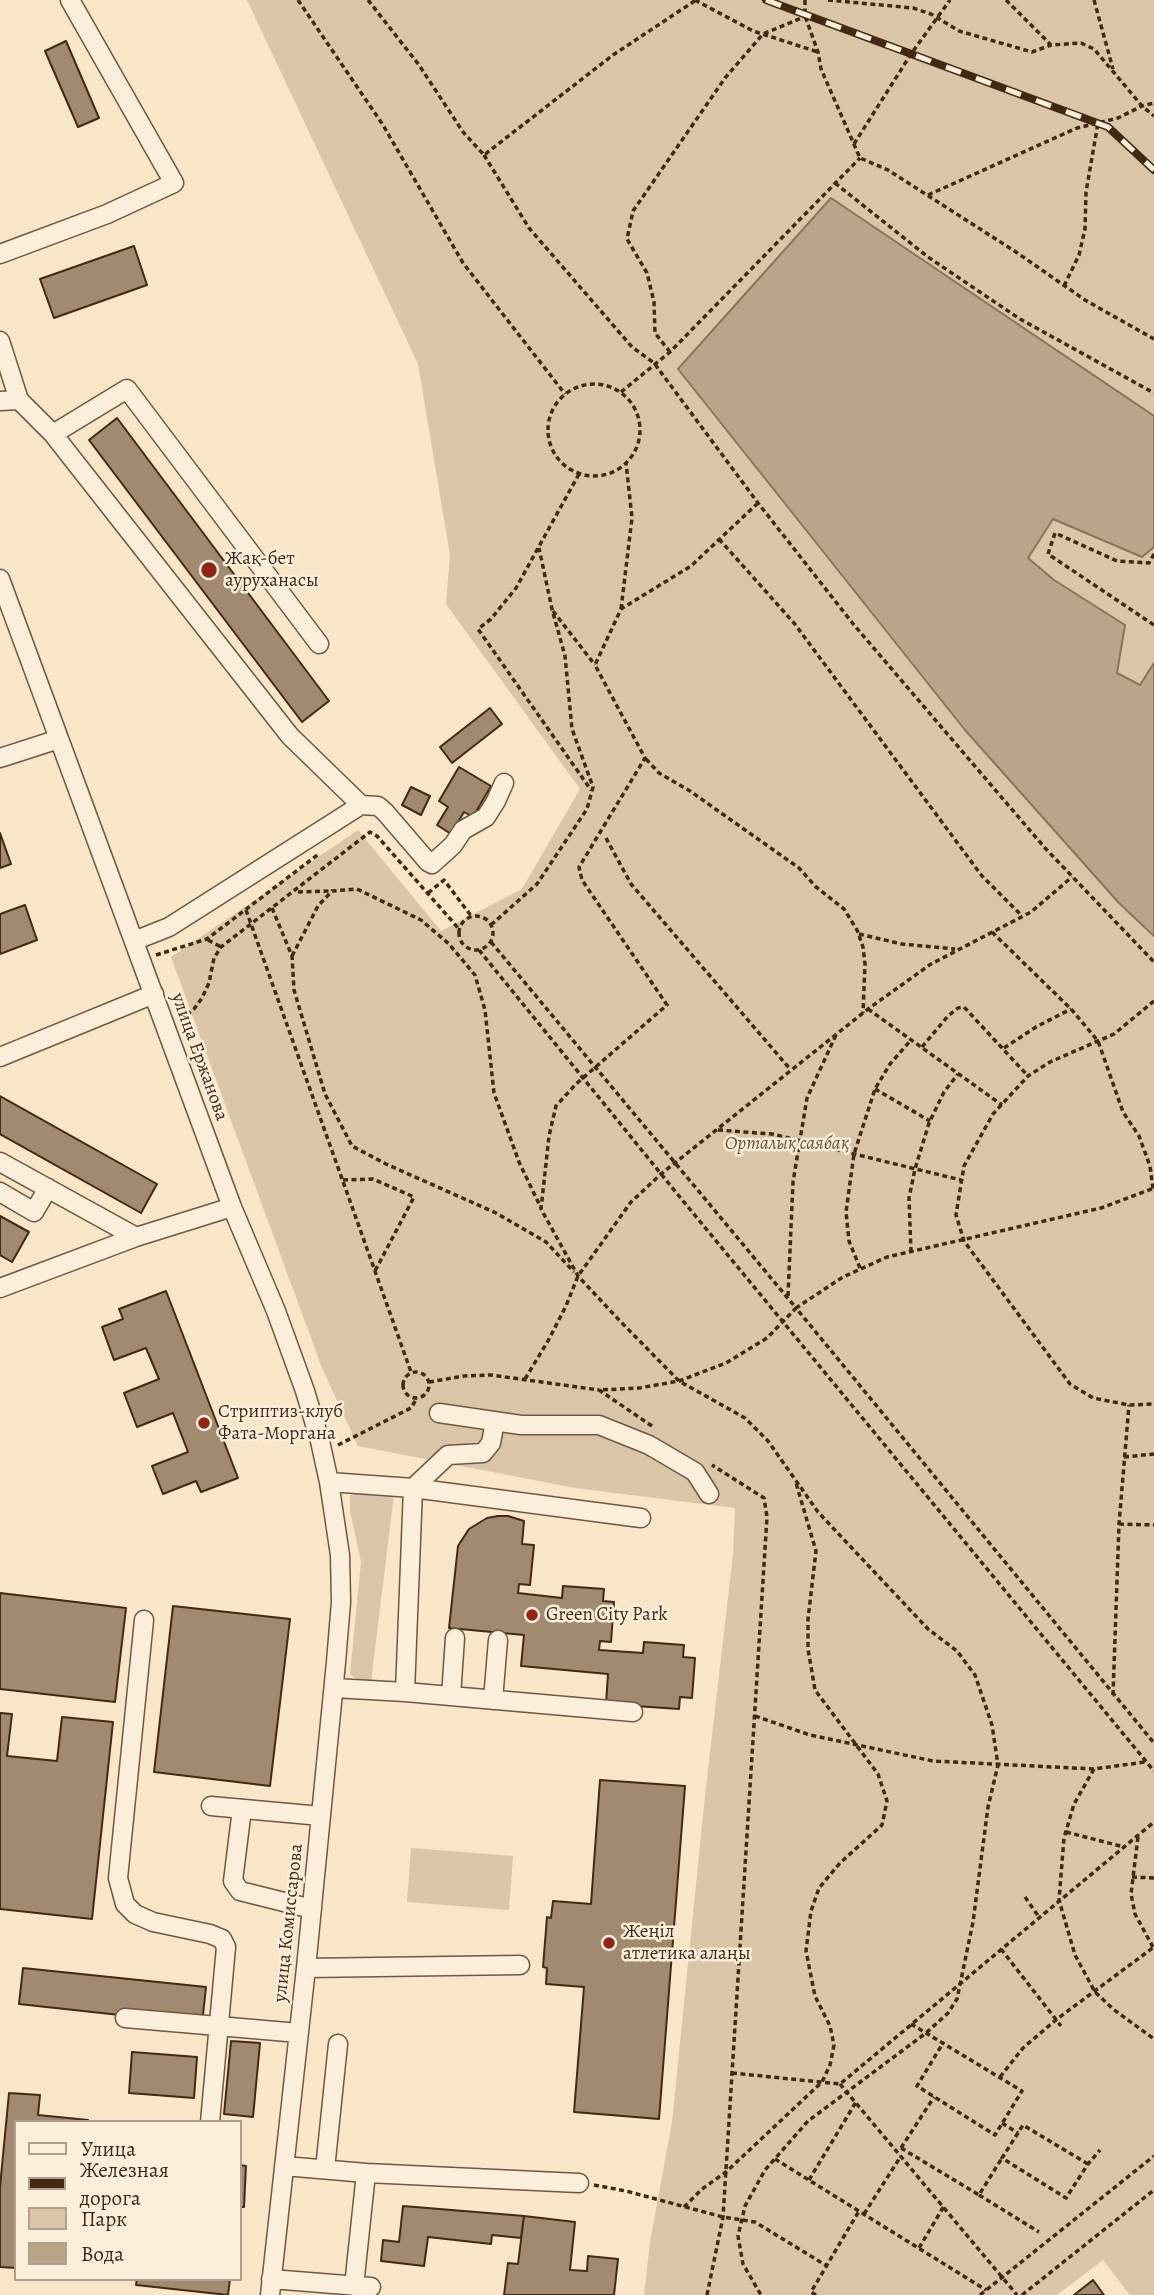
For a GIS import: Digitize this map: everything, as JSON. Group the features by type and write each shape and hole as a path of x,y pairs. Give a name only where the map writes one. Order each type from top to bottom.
{"street":[{"path":"0,254 107,214 174,183 71,0"},
{"path":"0,341 19,400 53,434 290,736 361,805"},
{"path":"53,434 127,389 319,644"},
{"path":"0,401 19,400"},
{"name":"улица Ержанова","path":"0,579 304,1391 329,1482 340,1555"},
{"path":"0,758 59,739"},
{"path":"134,942 169,927 361,805 378,806 432,864 453,845 463,830 486,817 504,783"},
{"path":"0,1057 154,994"},
{"path":"0,1162 136,1237"},
{"path":"0,1192 34,1212 48,1188"},
{"path":"0,1288 136,1237 233,1207"},
{"path":"439,1413 521,1425 599,1425 649,1444 695,1472 709,1494"},
{"path":"405,1692 412,1488 448,1455 483,1453 491,1443 495,1421"},
{"path":"329,1482 412,1488 641,1518"},
{"name":"улица Комиссарова","path":"270,2287 334,1688 341,1602 340,1555"},
{"path":"144,1620 118,1878 125,1904 135,1914 153,1922 210,1934 222,1940 226,1947 210,2120"},
{"path":"451,1696 455,1638"},
{"path":"493,1700 498,1640"},
{"path":"334,1688 633,1712"},
{"path":"211,1806 321,1816"},
{"path":"242,1809 233,1881 240,1891 312,1909"},
{"path":"306,1968 520,1965"},
{"path":"125,2018 299,2034"},
{"path":"325,2169 338,2044"},
{"path":"284,2166 366,2173 579,2183"},
{"path":"270,2287 332,2289 363,2286 366,2173"}],"path":[{"path":"298,0 383,125 463,262 565,394"},
{"path":"368,0 419,65 463,132 484,155 529,228 632,346 654,363 758,503 855,625 1045,848 1154,962"},
{"path":"484,155 613,55 695,0 763,34 818,52"},
{"path":"805,0 805,16 821,69 860,158 888,170 1064,286 1154,339"},
{"path":"828,0 913,8 959,31 1032,52 1051,46 1081,43 1094,49 1142,106 1154,116"},
{"path":"854,144 911,54 950,0"},
{"path":"1006,0 1051,46"},
{"path":"1094,0 1113,71"},
{"path":"670,352 655,333 654,302 647,272 627,239 633,211 725,78 763,34 805,16"},
{"path":"928,195 1077,128 1118,118 1154,103"},
{"path":"1064,286 1079,256 1085,229 1086,192 1098,123"},
{"path":"621,391 670,352 860,158"},
{"path":"835,183 928,257 1020,319 1154,393"},
{"path":"592,383 621,391 632,402 639,415 641,429 639,444 626,463 609,475 594,477 567,468 550,445 550,417 556,404 573,388 592,383"},
{"path":"595,665 621,609 632,518 626,463"},
{"path":"579,474 516,588 478,629 592,791"},
{"path":"621,609 691,566 758,503"},
{"path":"1154,554 1149,562 1117,561 1055,533 1048,554 1154,625"},
{"path":"719,539 794,623 982,876 1022,916"},
{"path":"491,925 537,884 587,809 592,791 592,782 572,729 565,656 539,548"},
{"path":"552,609 595,665 645,758 659,773 690,791 799,868 816,887 844,909 858,934 865,964 863,1013"},
{"path":"541,1209 549,1136 556,1107 583,1079 667,1004 582,880 579,867 645,758"},
{"path":"184,1017 202,998 209,983 214,958 221,947 296,892 370,832 377,836 460,930"},
{"path":"606,838 631,884 790,1069"},
{"path":"141,960 207,939 330,846"},
{"path":"430,875 439,884"},
{"path":"524,1379 548,1341 578,1276 631,1202 675,1161 718,1130 790,1069 868,1009 931,964 1022,916 1072,877"},
{"path":"428,893 444,880 472,917"},
{"path":"296,892 357,889 421,920 456,952 475,975 485,1010 494,1093 519,1162 578,1276"},
{"path":"292,956 318,906 332,891"},
{"path":"272,908 292,956 294,990 325,1094 352,1146 496,1213 546,1242 679,1381 745,1418 768,1441 818,1512 928,1629 957,1651 975,1675 992,1725 998,1765 988,1807 973,1922 957,2000 948,2013 926,2033 808,2121 765,2170 745,2206 738,2236 743,2264 761,2295"},
{"path":"246,909 411,1372"},
{"path":"479,950 491,942 494,932 481,916 465,920 460,930 464,945 479,950 1154,1771"},
{"path":"429,1382 491,1375 599,1390 639,1388 679,1381 726,1363 767,1338 796,1308 842,1277 887,1257 1101,1208 1154,1189 1150,1166 1139,1136 1123,1112 1098,1041 1071,1009 992,932"},
{"path":"858,934 902,944 957,949"},
{"path":"207,939 221,947"},
{"path":"491,942 598,1067 1154,1743"},
{"path":"456,952 464,945"},
{"path":"1154,1001 1114,1034 1050,1062 1028,1076 993,1114 964,1166 956,1215 964,1241 1070,1384 1093,1398 1129,1405 1154,1404"},
{"path":"922,1047 948,1016 964,1007 1028,1076"},
{"path":"868,1009 1002,1105"},
{"path":"1004,1048 1071,1009"},
{"path":"788,1297 793,1182 807,1098 837,1033"},
{"path":"860,1269 849,1241 846,1212 854,1154 875,1089 890,1064 911,1040"},
{"path":"911,1252 909,1198 915,1169 930,1121 944,1092 958,1074"},
{"path":"875,1089 930,1121"},
{"path":"718,1130 772,1135 961,1180"},
{"path":"342,1180 373,1179 414,1197 375,1271"},
{"path":"338,1444 411,1408 417,1398 426,1393 429,1382 424,1374 418,1371 411,1372 402,1382 407,1395 417,1398"},
{"path":"599,1390 654,1427"},
{"path":"1112,1695 1119,1524 1129,1405"},
{"path":"1124,1457 1154,1454"},
{"path":"706,2295 723,2217 767,1517 764,1498 709,1463"},
{"path":"684,2207 702,2189 726,2172 822,2082 830,2065 834,2045 830,2026 815,1996 806,1951 811,1911 819,1888 840,1863 882,1825 887,1801 878,1774 815,1690 808,1650 808,1619 816,1551 794,1478"},
{"path":"1119,1524 1154,1525"},
{"path":"755,1716 810,1735 933,1762 1094,1769 1146,1762"},
{"path":"1094,1769 1074,1804 1066,1832 1059,1900 1075,1955 1095,1992 1154,2039"},
{"path":"840,2084 1154,1822"},
{"path":"1066,1832 1124,1847"},
{"path":"1000,2077 1023,2048 1056,2020 1154,1948 1135,1914 1131,1894 1139,1835"},
{"path":"1132,1877 1154,1878"},
{"path":"1025,1897 1039,1917"},
{"path":"1001,1949 1061,2026"},
{"path":"911,2024 926,2033 943,2043 1000,2077 1022,2091 995,2135 917,2086 943,2043"},
{"path":"732,2073 840,2084 1020,2295 1154,2190"},
{"path":"816,2295 811,2292 934,2097"},
{"path":"809,2180 856,2102"},
{"path":"1002,2123 1018,2133"},
{"path":"979,2195 1023,2125 1088,2164"},
{"path":"1002,2158 1066,2198 1100,2150"},
{"path":"900,2152 979,2195 1039,2232"},
{"path":"980,2295 1154,2156"},
{"path":"775,2159 986,2290"},
{"path":"579,2183 626,2191 723,2217 755,2222 827,2266"},
{"path":"919,2248 944,2206"}],"green space":[{"name":"Орталық саябақ","path":"247,0 1154,0 1154,2295 1130,2295 1103,2260 1057,2295 644,2295 650,2242 672,2122 733,1554 735,1508 575,1488 358,1446 322,1368 171,957 358,830 441,931 522,889 580,789 446,604 450,555 418,364"},
{"path":"395,1487 370,1690 350,1674 361,1562 350,1511 350,1495"},
{"path":"411,1848 513,1856 509,1910 407,1902"}],"water":[{"path":"831,198 1154,416 1154,547 1142,557 1053,519 1028,558 1054,580 1125,625 1117,673 1140,685 1154,663 1154,936 1119,903 965,730 678,369"}],"building":[{"path":"66,41 99,118 78,127 45,51"},
{"path":"134,246 147,285 54,318 40,279"},
{"name":"Жақ-бет ауруханасы","path":"117,418 329,701 302,722 89,440"},
{"path":"490,708 502,724 452,763 440,747"},
{"path":"459,767 491,786 473,817 464,812 451,834 437,825 448,807 439,801"},
{"path":"411,787 430,796 421,815 402,805"},
{"path":"0,833 11,864 0,868"},
{"path":"25,905 37,940 0,954 0,914"},
{"path":"0,1096 157,1184 141,1213 0,1134"},
{"path":"0,1216 29,1232 12,1262 0,1255"},
{"path":"166,1291 238,1478 201,1492 196,1481 163,1494 152,1466 188,1452 173,1413 137,1427 124,1393 159,1379 146,1348 114,1360 102,1327 123,1319 119,1309"},
{"name":"Green City Park","path":"498,1516 524,1521 522,1544 534,1545 530,1585 519,1584 518,1593 562,1598 563,1586 604,1589 603,1601 614,1602 611,1642 600,1641 599,1650 643,1653 644,1642 684,1645 683,1657 695,1658 692,1698 680,1697 679,1709 606,1704 608,1674 521,1666 524,1635 449,1628 458,1546 469,1529 487,1518"},
{"path":"0,1593 126,1608 115,1702 0,1689"},
{"path":"173,1606 290,1619 270,1786 154,1772"},
{"path":"0,1713 12,1714 7,1756 57,1761 62,1717 113,1722 92,1919 0,1909"},
{"name":"Жеңіл атлетика алаңы","path":"600,1780 685,1786 659,2119 574,2112 584,1987 546,1984 547,1968 543,1967 547,1917 551,1918 553,1901 591,1904"},
{"path":"23,1968 206,1987 202,2024 19,2004"},
{"path":"231,2041 260,2043 253,2117 224,2114"},
{"path":"132,2052 197,2057 194,2098 129,2093"},
{"path":"9,2093 40,2095 38,2115 88,2120 14,2120 14,2268 0,2267 0,2187"},
{"path":"242,2165 246,2166 242,2207"},
{"path":"403,2206 524,2216 521,2238 492,2235 491,2244 428,2237 424,2266 381,2261 383,2240 399,2242"},
{"path":"524,2216 575,2222 570,2270 587,2271 588,2256 618,2259 614,2295 504,2295 508,2263 518,2264"},
{"path":"1093,2280 1104,2295 1074,2295"},
{"path":"137,2281 230,2281 228,2295 136,2285"}],"railway":[{"path":"766,0 1108,127 1154,170"}],"place":[{"name":"Жақ-бет ауруханасы","path":"209,570"},
{"name":"Стриптиз-клуб Фата-Моргана","path":"204,1423"},
{"name":"Green City Park","path":"532,1615"},
{"name":"Жеңіл атлетика алаңы","path":"609,1943"}]}
